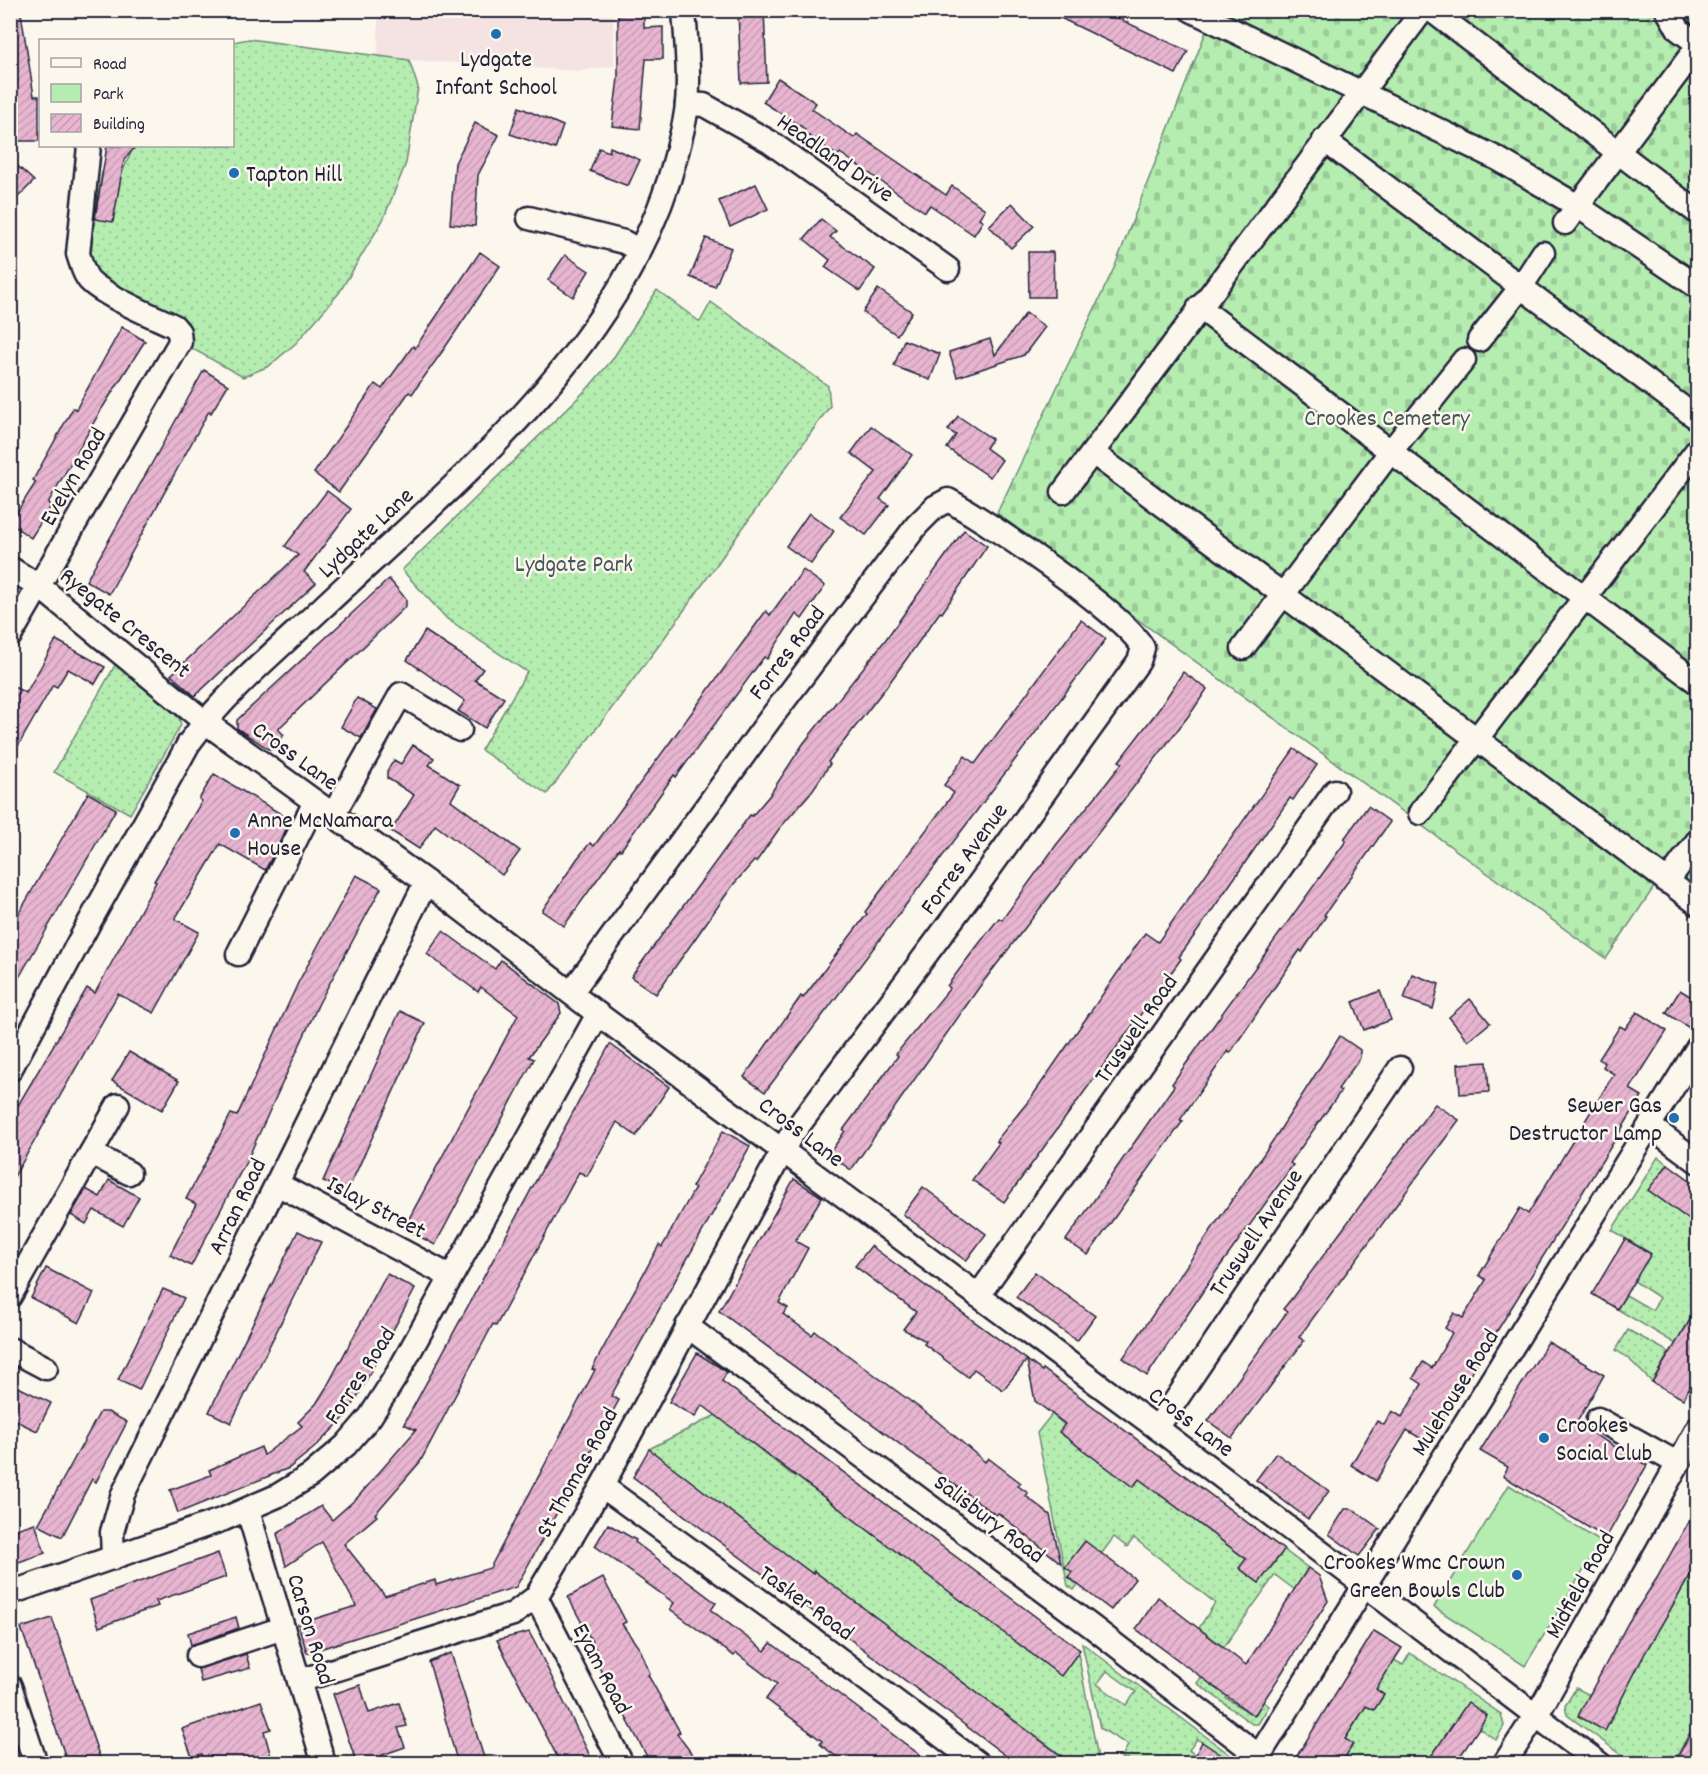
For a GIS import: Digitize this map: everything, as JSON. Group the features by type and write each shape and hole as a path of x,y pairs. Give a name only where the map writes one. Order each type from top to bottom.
{"street":[{"name":"Lydgate Lane","path":"10,1070 88,923 189,743 205,722 259,666 504,437 567,362 601,315 640,250 660,206 672,170 687,104 684,10"},
{"path":"1063,492 1423,10"},
{"path":"1431,10 1698,213"},
{"path":"1570,214 1618,154 1698,45 1679,30 1667,10"},
{"path":"1201,14 1457,137 1570,214 1698,287"},
{"name":"Headland Drive","path":"687,104 704,105 770,142 948,269"},
{"path":"1324,140 1698,419"},
{"name":"Evelyn Road","path":"10,636 180,342 179,332 174,326 111,294 89,280 83,268 78,254 88,147"},
{"path":"529,218 624,242 640,250"},
{"path":"1479,340 1521,287 1543,253"},
{"path":"1199,307 1698,683"},
{"path":"1243,648 1391,451 1464,360"},
{"path":"1420,813 1698,449"},
{"path":"1093,453 1475,741 1698,904"},
{"name":"Forres Road","path":"572,993 770,719 917,525 935,507 948,500 972,513 1096,603"},
{"name":"Ryegate Crescent","path":"10,568 40,587 205,722"},
{"name":"Forres Avenue","path":"782,1150 1139,661 1143,648 1137,637 1096,603"},
{"path":"238,954 324,809 401,694 460,730"},
{"name":"Cross Lane","path":"205,722 426,882 598,1014 1157,1428 1600,1764"},
{"name":"Truswell Road","path":"978,1296 1335,790"},
{"path":"1667,882 1698,840"},
{"name":"Arran Road","path":"114,1558 113,1523 123,1494 426,882"},
{"name":"Forres Road","path":"10,1593 248,1511 311,1475 358,1432 396,1376 598,1014"},
{"name":"Mulehouse Road","path":"1257,1760 1651,1127 1698,1047"},
{"name":"Truswell Avenue","path":"1157,1428 1400,1068"},
{"path":"10,1296 118,1105"},
{"path":"1651,1127 1698,1162"},
{"name":"St Thomas Road","path":"299,1681 513,1614 537,1597 602,1486 782,1150"},
{"path":"91,1154 129,1173"},
{"name":"Islay Street","path":"277,1184 451,1277"},
{"name":"Salisbury Road","path":"687,1326 1064,1606 1257,1760"},
{"path":"10,1350 46,1368"},
{"path":"1598,1419 1677,1463"},
{"name":"Midfield Road","path":"1504,1764 1535,1716 1698,1428"},
{"name":"Tasker Road","path":"602,1486 795,1626 979,1764"},
{"name":"Carson Road","path":"248,1511 324,1764"},
{"name":"Eyam Road","path":"537,1597 622,1764"},
{"path":"198,1656 284,1628"},
{"path":"10,1686 36,1764"}],"shaded area":[{"name":"Lydgate Infant School","path":"378,11 613,11 614,66 580,71 378,58"}],"green space":[{"name":"Crookes Cemetery","path":"1214,11 1697,11 1697,918 1654,887 1606,959 1079,577 997,513 1115,266"},
{"path":"249,39 409,60 418,87 406,163 383,220 339,293 296,343 269,366 243,377 87,290 72,267 94,219 102,172 121,175 134,147 234,147 234,42"},
{"name":"Lydgate Park","path":"657,290 700,322 711,302 828,386 830,406 660,644 547,794 481,750 527,672 447,619 402,570 588,388 612,360"},
{"path":"117,662 179,718 181,725 130,814 54,772"},
{"path":"1658,1157 1668,1164 1649,1190 1698,1226 1697,1307 1676,1344 1617,1309 1626,1295 1652,1310 1660,1298 1634,1281 1650,1253 1612,1230"},
{"path":"1628,1330 1669,1352 1652,1382 1629,1359 1616,1350"},
{"path":"1052,1414 1133,1487 1139,1479 1246,1559 1240,1569 1259,1583 1284,1550 1308,1568 1295,1590 1275,1575 1224,1647 1199,1628 1215,1603 1134,1538 1127,1547 1114,1537 1074,1590 1068,1586 1037,1433"},
{"path":"716,1415 791,1474 797,1476 1061,1675 1078,1653 1099,1763 1072,1763 814,1572 802,1572 649,1449"},
{"name":"Crookes Wmc Crown Green Bowls Club","path":"1509,1485 1601,1542 1525,1666 1434,1607"},
{"path":"1697,1562 1697,1728 1689,1734 1673,1763 1633,1763 1567,1715 1565,1706 1576,1688 1590,1695 1605,1731 1645,1653"},
{"path":"1082,1643 1233,1757 1232,1763 1197,1739 1189,1750 1195,1755 1191,1763 1128,1763 1127,1758 1121,1759 1128,1745 1100,1728","holes":["1107,1671 1136,1692 1126,1705 1097,1684"]},
{"path":"1410,1653 1501,1714 1504,1726 1496,1740 1479,1728 1487,1715 1468,1703 1427,1763 1329,1764 1345,1757 1353,1745 1345,1739 1366,1706 1374,1710 1384,1695 1376,1689 1394,1660 1403,1665"},
{"path":"1208,1668 1234,1684 1226,1698 1254,1716 1263,1702 1269,1706 1258,1724 1252,1724 1197,1683"}],"building":[{"path":"738,10 764,10 767,82 741,83"},
{"path":"1044,10 1100,10 1188,51 1176,74"},
{"path":"21,13 34,96 39,96 39,141 10,141 10,14"},
{"path":"644,14 644,28 663,27 663,59 646,59 640,129 612,126 618,78 618,15"},
{"path":"778,78 816,103 812,109 854,138 857,134 946,195 952,186 985,209 979,218 983,221 974,235 930,205 925,212 840,153 838,156 803,132 805,129 763,102"},
{"path":"519,107 563,126 555,149 510,134"},
{"path":"475,123 499,135 478,175 475,226 450,224 455,163"},
{"path":"107,147 135,147 124,160 113,222 95,219"},
{"path":"610,147 640,160 628,186 590,171 599,148 609,152"},
{"path":"10,159 34,181 10,205"},
{"path":"756,184 768,209 730,227 719,201"},
{"path":"1012,203 1034,226 1011,248 989,226"},
{"path":"821,219 836,231 830,237 875,269 860,291 825,267 830,260 804,239"},
{"path":"706,238 731,248 715,287 690,277"},
{"path":"480,252 500,266 412,394 409,392 339,492 314,473 375,384 382,389 413,346 415,348"},
{"path":"1028,252 1053,252 1054,297 1029,297"},
{"path":"565,255 589,271 573,297 548,280"},
{"path":"878,289 912,312 897,335 863,312"},
{"path":"1026,313 1045,327 1024,355 957,377 949,352 990,339 995,355"},
{"path":"122,327 145,341 101,410 48,503 51,506 31,538 10,523 36,482 33,480 73,408 76,409"},
{"path":"904,340 940,354 930,380 894,366"},
{"path":"204,370 228,385 211,413 209,411 109,594 86,581"},
{"path":"958,416 992,439 986,448 1002,460 990,477 947,448 956,435 948,430"},
{"path":"871,426 912,455 880,499 889,505 866,535 840,517 876,472 851,453"},
{"path":"327,491 351,509 304,572 316,583 195,696 171,675 298,555 285,546"},
{"path":"809,513 834,531 811,564 786,546"},
{"path":"964,530 987,546 942,613 940,612 890,682 828,762 830,764 812,791 779,829 756,862 754,861 733,885 656,994 631,977 750,815 752,816 769,796 803,744 886,639"},
{"path":"803,570 825,586 802,619 796,614 767,659 764,657 676,777 674,775 564,926 542,911 577,859 590,843 594,846 766,611 770,615"},
{"path":"389,579 406,599 406,606 278,729 284,735 270,750 237,728 237,720"},
{"path":"1081,620 1106,639 765,1092 744,1077 801,996 803,998 867,914 865,912 954,793 944,785 965,756 975,764"},
{"path":"425,631 483,669 475,680 504,698 485,728 458,711 465,701 407,660"},
{"path":"56,640 105,667 95,684 68,669 57,687 53,685 10,760 10,685 26,693"},
{"path":"1183,672 1207,689 1193,710 980,986 851,1170 829,1154 845,1131 843,1130 898,1056 896,1054 950,988 947,986 971,954 999,918 1002,920 1057,844 1122,763 1119,761 1159,709"},
{"path":"357,698 377,709 361,738 341,727"},
{"path":"413,745 434,758 429,765 460,785 451,800 520,851 502,875 435,825 419,849 391,831 414,795 387,778 387,771 394,760 401,764"},
{"path":"1294,749 1317,765 1293,800 1290,798 1179,957 1181,959 1004,1202 972,1180 999,1143 996,1141 1031,1098 1145,933 1158,942"},
{"path":"214,774 291,820 265,870 220,844 175,919 199,932 154,1013 118,994 10,1184 10,1119 87,988 95,993 156,882 154,881 202,801 199,799"},
{"path":"88,793 116,809 10,993 10,929"},
{"path":"1368,806 1390,822 1324,915 1326,916 1302,952 1300,950 1230,1053 1228,1051 1180,1120 1183,1121 1088,1255 1066,1240 1174,1086 1172,1084 1183,1068 1346,841 1344,839"},
{"path":"356,875 381,888 319,1003 248,1158 191,1266 170,1255 196,1204 186,1199 231,1114 237,1116 298,983"},
{"path":"443,931 495,969 501,960 559,1004 561,1013 529,1057 534,1059 435,1245 404,1228 518,1015 481,987 478,992 427,954"},
{"path":"1412,974 1439,984 1433,1009 1404,999"},
{"path":"1680,990 1698,1001 1698,1019 1691,1029 1666,1013"},
{"path":"1380,991 1391,1020 1364,1030 1353,1002"},
{"path":"1470,999 1490,1023 1468,1041 1449,1017"},
{"path":"400,1011 425,1023 347,1192 323,1181"},
{"path":"1637,1012 1667,1031 1630,1089 1642,1096 1428,1443 1407,1430 1376,1481 1351,1465 1377,1421 1384,1425 1392,1411 1402,1417 1422,1384 1413,1378 1423,1362 1432,1368 1452,1333 1445,1328 1454,1313 1463,1318 1486,1280 1479,1275 1520,1208 1528,1214 1614,1074 1603,1067 1605,1063 1599,1059 1620,1026 1625,1029"},
{"path":"1340,1036 1360,1050 1360,1058 1338,1089 1341,1091 1290,1163 1293,1165 1213,1276 1147,1376 1123,1358 1276,1136"},
{"path":"610,1044 669,1087 636,1136 617,1122 587,1176 579,1172 496,1326 493,1324 420,1462 375,1514 377,1516 344,1544 385,1596 435,1580 436,1585 490,1568 595,1370 592,1369 659,1245 662,1247 695,1188 692,1187 723,1131 750,1146 611,1396 619,1400 516,1587 307,1653 298,1624 356,1606 322,1542 286,1566 277,1534 321,1506 332,1520 357,1498 416,1430 404,1424"},
{"path":"129,1052 179,1081 162,1110 112,1081"},
{"path":"1487,1062 1489,1092 1460,1094 1458,1064"},
{"path":"1435,1104 1459,1120 1299,1337 1304,1341 1232,1438 1208,1421 1287,1312 1283,1309"},
{"path":"1668,1164 1698,1186 1698,1226 1648,1190"},
{"path":"794,1179 822,1197 795,1241 808,1248 779,1303 788,1308 783,1314 812,1335 815,1331 936,1420 985,1462 988,1458 1021,1483 1018,1486 1028,1493 1026,1496 1050,1515 1061,1563 998,1513 996,1515 719,1311"},
{"path":"109,1180 139,1197 123,1226 94,1210 86,1224 71,1215 86,1189 100,1197"},
{"path":"923,1187 986,1234 966,1261 903,1214"},
{"path":"298,1231 321,1242 231,1423 209,1412"},
{"path":"1625,1239 1651,1254 1617,1309 1592,1294"},
{"path":"871,1246 1027,1360 1003,1390 974,1369 968,1377 924,1344 926,1341 903,1329 916,1312 855,1266"},
{"path":"46,1268 94,1293 79,1323 31,1298"},
{"path":"1035,1272 1095,1316 1077,1341 1016,1297"},
{"path":"387,1274 415,1289 348,1414 314,1448 289,1468 178,1513 170,1490 211,1475 209,1470 261,1447 264,1455 302,1426 298,1422 316,1404 326,1388"},
{"path":"163,1289 184,1298 139,1390 118,1380"},
{"path":"1698,1307 1698,1372 1683,1399 1652,1382"},
{"name":"Crookes Social Club","path":"1548,1342 1604,1375 1576,1424 1647,1465 1606,1538 1503,1476 1508,1467 1480,1451"},
{"path":"697,1353 727,1372 722,1381 1080,1650 1061,1676 702,1405 695,1417 669,1402"},
{"path":"1027,1360 1042,1371 1043,1369 1284,1550 1259,1583 1239,1568 1246,1559 1139,1479 1133,1487 1059,1432 1065,1424 1035,1401"},
{"path":"10,1383 51,1403 37,1431 10,1418"},
{"path":"100,1412 108,1412 127,1422 96,1482 92,1479 62,1537 38,1525"},
{"path":"649,1449 778,1548 813,1574 814,1571 1072,1764 1017,1764 633,1477"},
{"path":"1276,1453 1329,1491 1308,1519 1256,1480"},
{"path":"1698,1505 1698,1562 1645,1653 1605,1731 1578,1716 1628,1623 1657,1578"},
{"path":"1345,1509 1352,1509 1380,1529 1359,1556 1329,1534"},
{"path":"35,1523 45,1553 10,1565 10,1531"},
{"path":"608,1524 636,1540 635,1542 716,1603 711,1610 765,1651 771,1643 932,1764 846,1764 820,1744 822,1741 766,1699 777,1684 736,1653 734,1656 670,1609 674,1603 595,1546"},
{"path":"1085,1541 1135,1579 1111,1610 1068,1577 1072,1572 1065,1567"},
{"path":"218,1553 226,1577 156,1601 158,1606 99,1627 90,1600"},
{"path":"1308,1568 1319,1576 1328,1601 1254,1716 1136,1629 1158,1597 1246,1665"},
{"path":"603,1578 626,1622 622,1624 641,1651 650,1674 648,1675 680,1732 677,1734 692,1754 670,1764 651,1764 593,1656 598,1653 568,1597"},
{"path":"236,1617 239,1628 191,1645 188,1633"},
{"path":"52,1618 102,1764 68,1764 21,1628"},
{"path":"1374,1631 1402,1648 1376,1689 1384,1695 1374,1710 1366,1706 1345,1739 1353,1744 1341,1764 1292,1764"},
{"path":"529,1632 594,1764 561,1764 497,1640"},
{"path":"451,1653 486,1764 458,1764 429,1662"},
{"path":"246,1654 250,1668 201,1682 198,1669"},
{"path":"360,1685 369,1713 399,1703 407,1726 398,1728 405,1747 382,1755 384,1764 357,1764 333,1694"},
{"path":"261,1701 271,1729 264,1731 273,1764 203,1764 202,1754 192,1757 182,1729"},
{"path":"1468,1702 1487,1716 1455,1764 1426,1764"},
{"path":"1698,1719 1698,1764 1674,1764"},
{"path":"1202,1742 1235,1764 1191,1764"}],"place":[{"name":"Lydgate Infant School","path":"496,34"},
{"name":"Tapton Hill","path":"234,173"},
{"name":"Anne McNamara House","path":"235,833"},
{"name":"Sewer Gas Destructor Lamp","path":"1674,1118"},
{"name":"Crookes Social Club","path":"1544,1438"},
{"name":"Crookes Wmc Crown Green Bowls Club","path":"1517,1575"}]}
